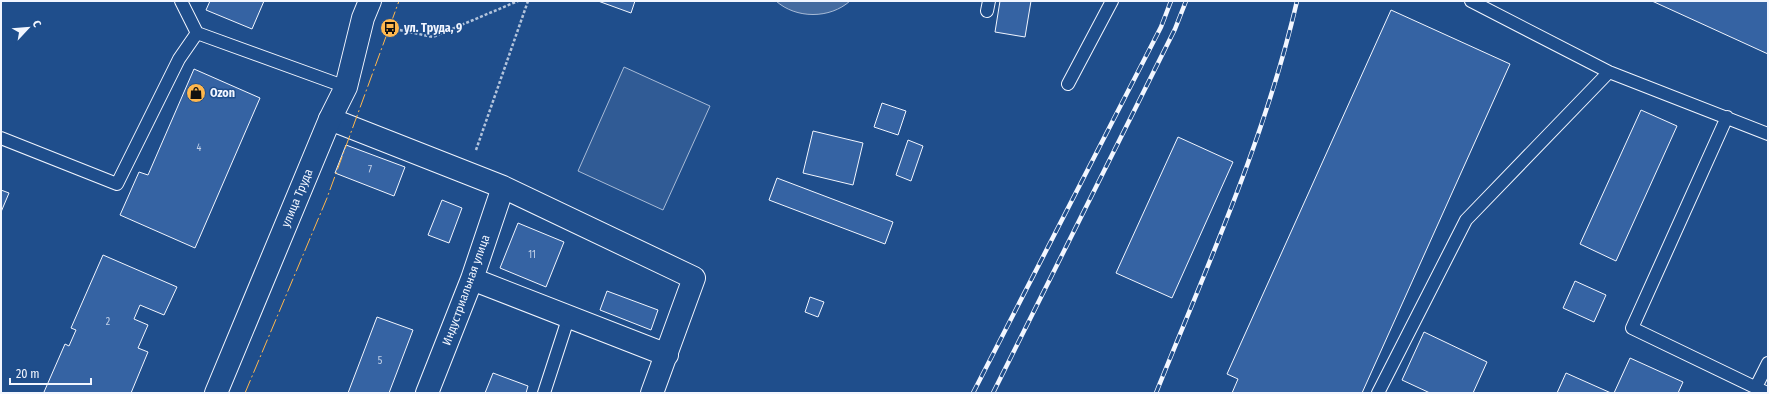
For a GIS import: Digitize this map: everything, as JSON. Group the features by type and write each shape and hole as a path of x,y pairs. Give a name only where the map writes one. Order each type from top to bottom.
{"street":[{"name":"улица Труда","path":"216,393 330,119 346,87 363,18 370,1"},
{"path":"330,119 503,187 694,278 652,393"},
{"name":"Индустриальная улица","path":"427,393 472,279 503,187"},
{"path":"472,279 667,355"}],"lane":[{"path":"181,1 197,33 346,87"},
{"path":"1068,84 1112,1"},
{"path":"1471,1 1609,72 1768,134"},
{"path":"1,138 118,184 179,59 197,33"},
{"path":"1378,393 1466,220 1609,72"},
{"path":"1727,117 1632,328 1767,393"},
{"path":"544,393 569,316"},
{"path":"1756,387 1768,363"}],"path":[{"path":"390,28 433,37 518,1"},
{"path":"468,173 528,1"}],"shaded area":[{"path":"776,1 850,1 842,7 823,14 803,14 784,7"},
{"path":"624,67 710,106 663,210 578,171"}],"building":[{"path":"210,1 264,1 252,29 206,10"},
{"path":"598,1 635,1 631,13"},
{"path":"1000,1 1031,1 1025,37 995,32"},
{"path":"1652,1 1768,1 1768,54"},
{"path":"1391,10 1510,64 1362,393 1232,393 1238,379 1227,374"},
{"path":"194,69 260,98 195,248 120,215 139,172 148,175"},
{"path":"882,103 906,111 898,135 874,127"},
{"path":"1641,110 1677,126 1616,261 1580,244"},
{"path":"813,131 863,143 853,185 803,173"},
{"path":"1178,137 1233,162 1172,298 1116,273"},
{"path":"908,140 923,146 911,181 896,175"},
{"path":"346,145 405,167 394,196 335,173"},
{"path":"777,178 893,222 885,244 769,200"},
{"path":"1,190 9,193 1,212"},
{"path":"442,200 462,208 449,243 428,235"},
{"path":"518,223 564,242 546,287 500,268"},
{"path":"103,255 177,287 164,315 140,305 134,319 148,325 138,348 148,352 131,393 44,392 65,344 69,346 76,330 71,328"},
{"path":"1575,281 1606,295 1594,322 1563,308"},
{"path":"607,291 658,310 651,330 600,310"},
{"path":"810,297 824,302 818,317 805,312"},
{"path":"377,317 413,330 389,393 348,393"},
{"path":"1424,332 1487,362 1473,393 1430,393 1402,380"},
{"path":"1630,358 1683,382 1678,393 1614,393"},
{"path":"493,373 528,386 526,393 485,393"},
{"path":"1566,373 1611,393 1557,393"}],"railway":[{"path":"973,393 1161,27 1171,1"},
{"path":"993,393 1175,29 1186,1"},
{"path":"1156,393 1215,248 1252,150 1269,101 1297,1"}],"power":[{"path":"245,393 327,198 399,1"}],"place":[{"name":"ул. Труда, 9","path":"390,28"},
{"name":"Ozon","path":"196,93"}]}
